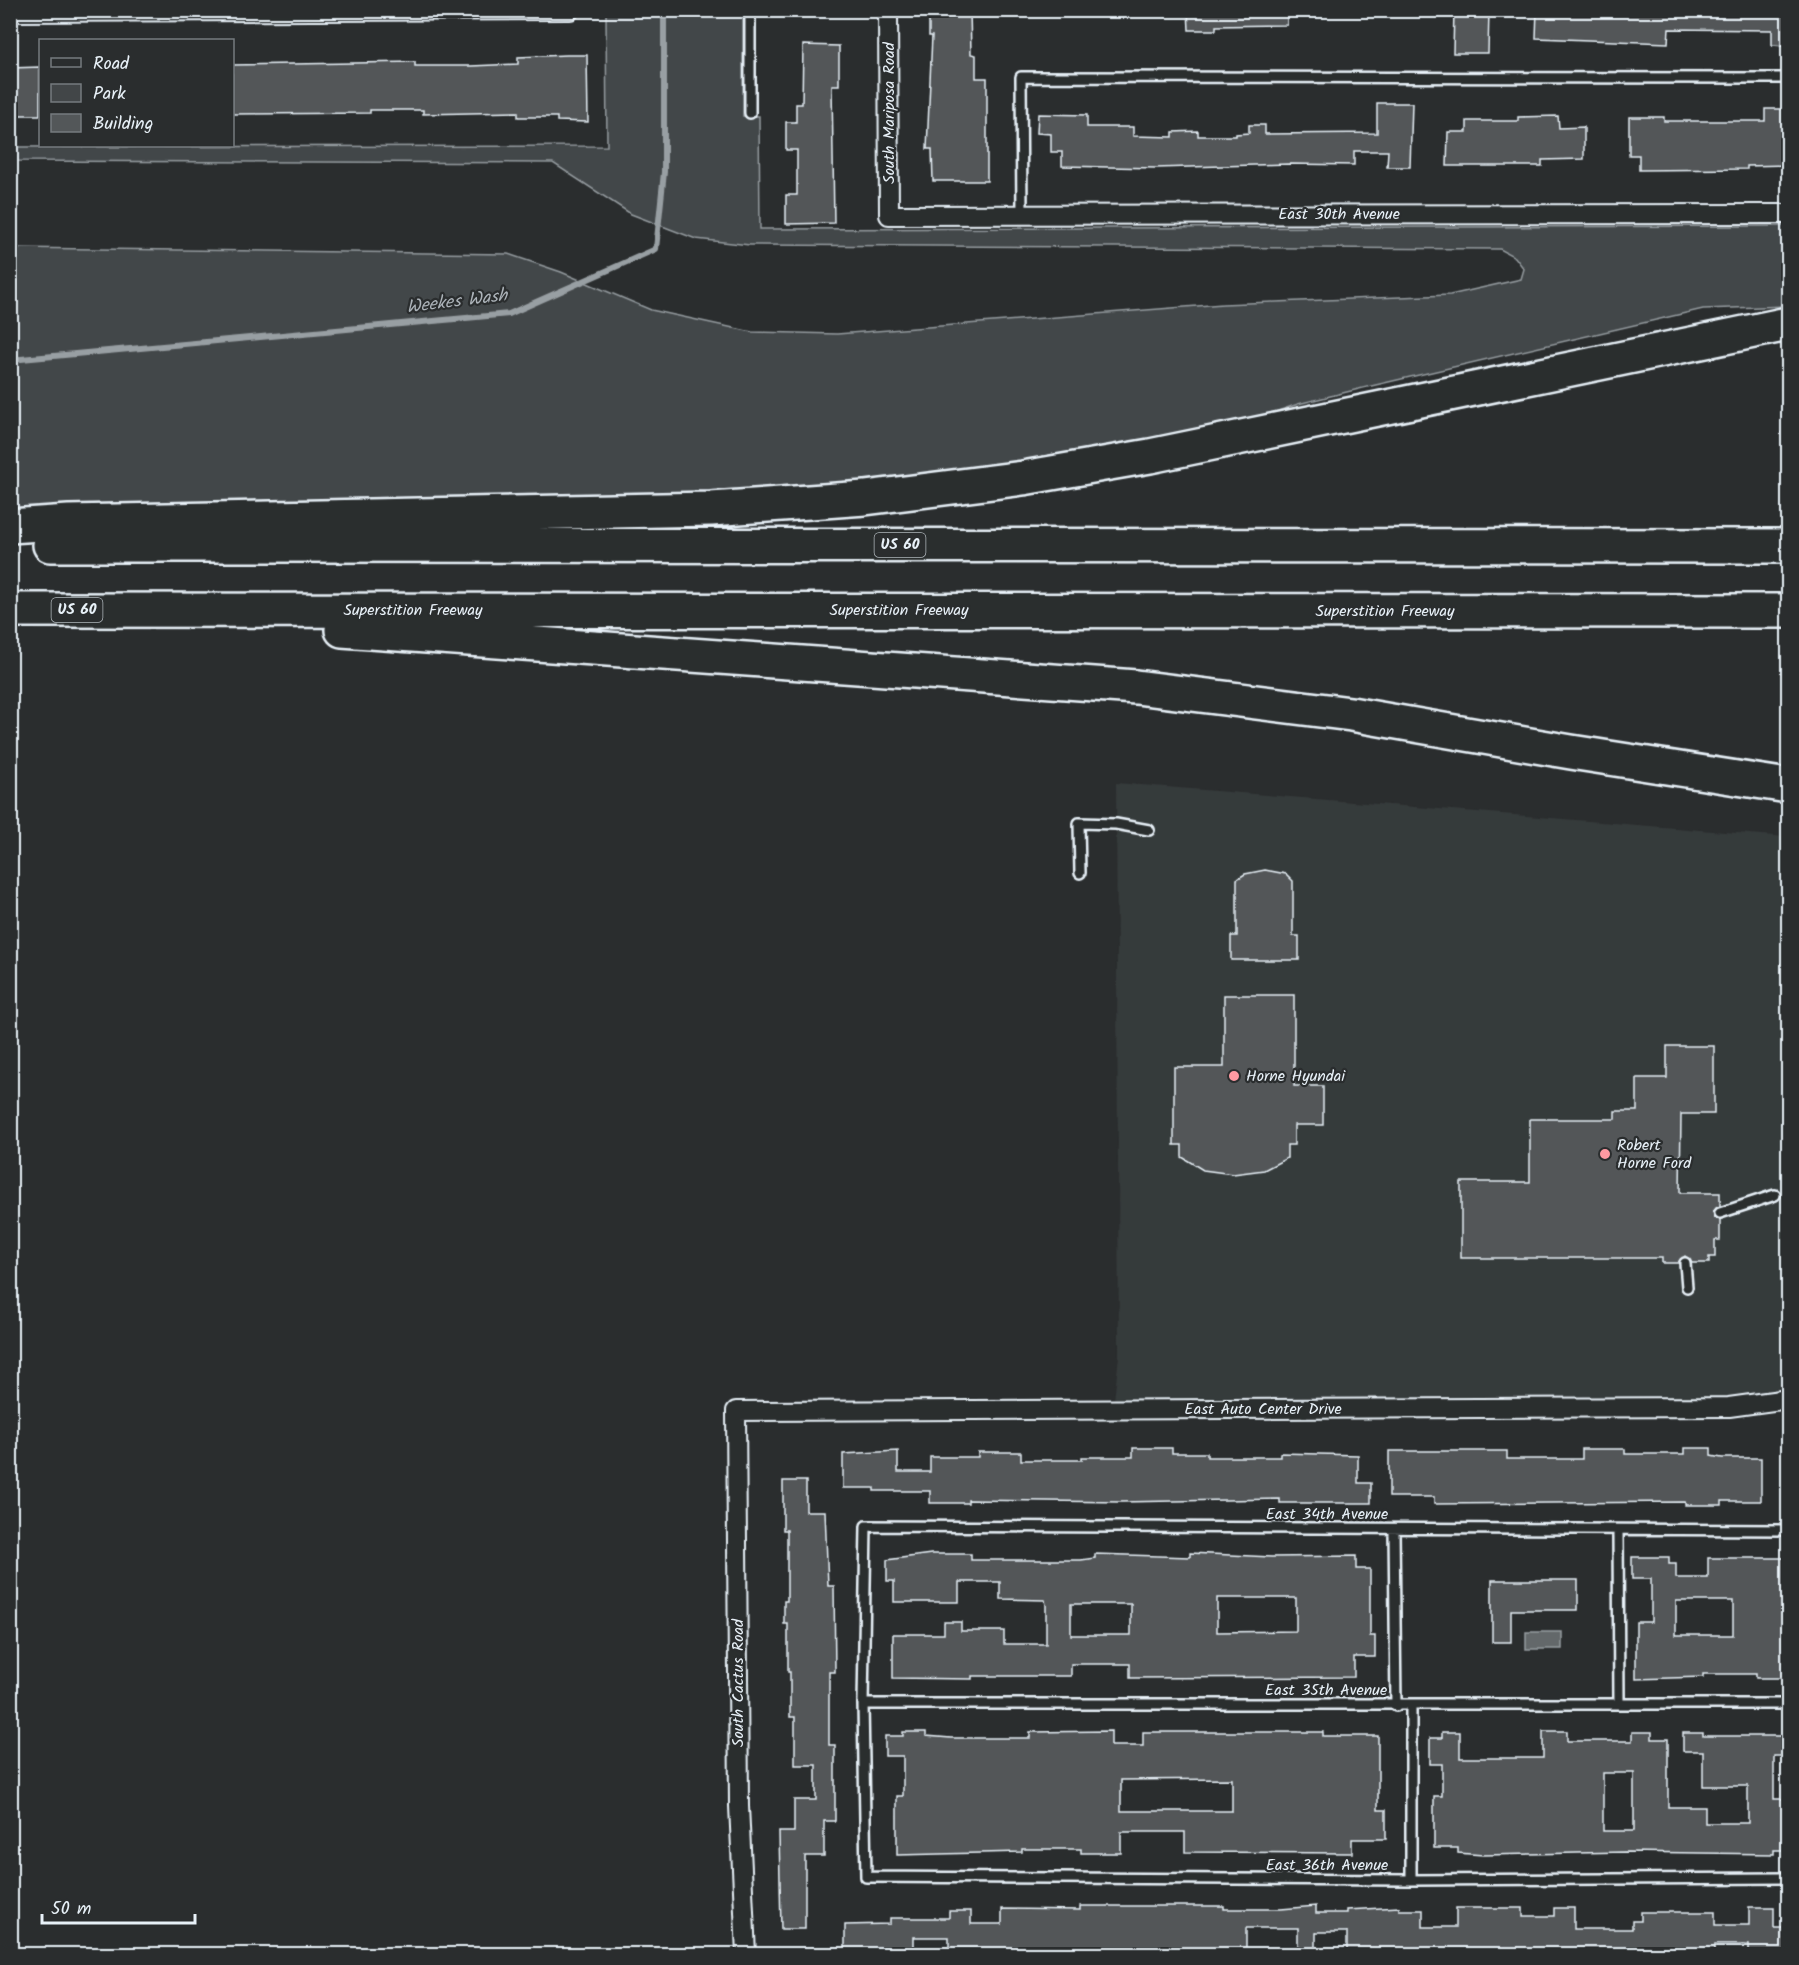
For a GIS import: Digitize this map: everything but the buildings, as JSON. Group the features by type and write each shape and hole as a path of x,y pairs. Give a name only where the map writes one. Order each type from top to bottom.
{"highway":[{"path":"10,526 69,522 711,509 865,498 1023,478 1150,456 1788,324"},
{"name":"US 60","path":"10,545 1788,546"},
{"name":"Superstition Freeway","path":"10,610 1788,611"},
{"path":"143,610 332,629 1136,687 1351,714 1788,786"}],"street":[{"name":"South Mariposa Road","path":"888,10 890,214"},
{"path":"10,12 570,11"},
{"name":"East 30th Avenue","path":"890,214 1788,214"},
{"name":"East Auto Center Drive","path":"736,1411 1729,1407 1788,1399"},
{"name":"South Cactus Road","path":"736,1411 739,1806 746,1954"}],"lane":[{"path":"750,10 750,113"},
{"path":"1022,214 1021,77 1788,78"},
{"path":"1080,873 1078,824 1116,824 1149,830"},
{"path":"1720,1213 1774,1195"},
{"path":"1686,1263 1687,1287"},
{"name":"East 34th Avenue","path":"863,1704 866,1526 1788,1530"},
{"path":"1394,1530 1396,1706"},
{"path":"1618,1530 1619,1703"},
{"name":"East 35th Avenue","path":"863,1704 1396,1706 1619,1703 1788,1704"},
{"name":"East 36th Avenue","path":"863,1704 866,1877 1411,1880 1788,1878"},
{"path":"1411,1705 1411,1880"}],"shaded area":[{"path":"1116,783 1788,837 1788,1399 1113,1409 1119,1356"},
{"path":"1526,1632 1562,1632 1562,1649 1526,1649"}],"green space":[{"path":"606,11 743,11 743,116 759,116 760,229 1788,226 1788,306 1703,309 1298,404 1249,421 1013,465 902,479 716,495 11,510 11,248 508,254 561,272 651,310 752,332 837,334 1223,304 1450,295 1521,279 1524,269 1515,257 1500,249 750,245 696,239 631,214 553,163 11,161 10,147 607,146"}],"waterway":[{"name":"Weekes Wash","path":"10,360 509,314 656,249 664,172 664,10"}],"place":[{"name":"Horne Hyundai","path":"1234,1076"},
{"name":"Robert Horne Ford","path":"1605,1154"}]}
